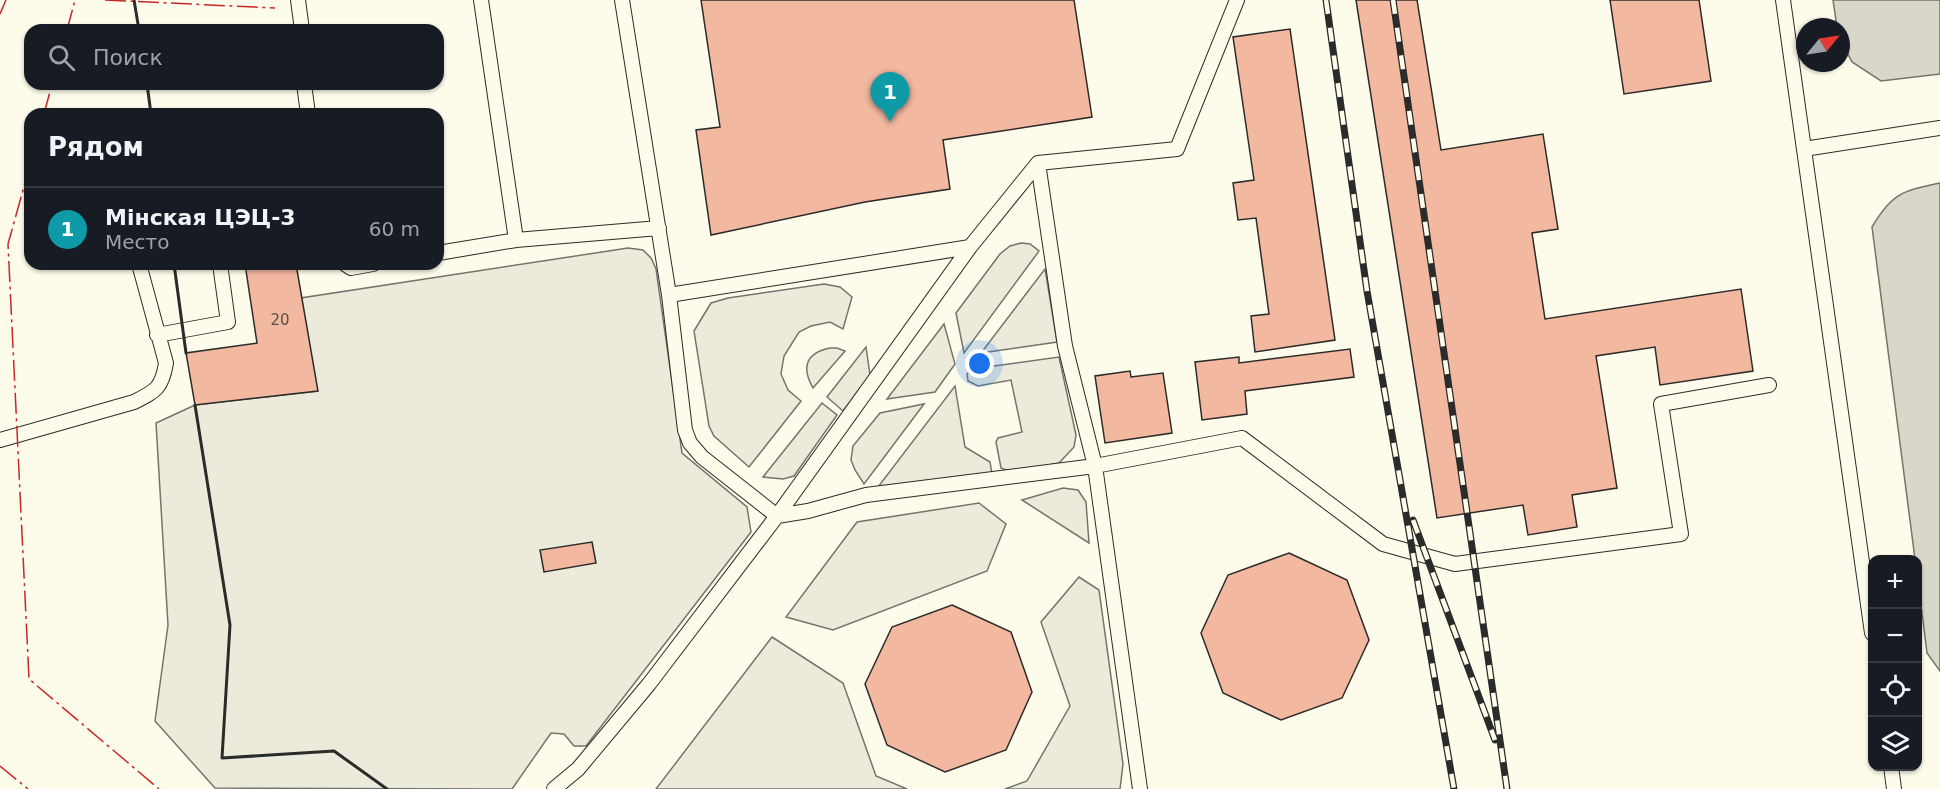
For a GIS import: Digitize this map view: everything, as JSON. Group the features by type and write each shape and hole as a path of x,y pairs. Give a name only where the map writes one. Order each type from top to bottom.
{"lane":[{"path":"298,0 301,24"},
{"path":"481,0 516,240"},
{"path":"622,0 669,295 685,430 690,443 702,457 777,516 808,511 866,495 1095,466 1242,438 1383,544 1455,564 1681,534 1660,404 1769,385"},
{"path":"554,789 578,769 649,684 777,516 970,248 1038,163 1177,149 1237,0"},
{"path":"1783,0 1869,609"},
{"path":"305,90 307,108"},
{"path":"1804,149 1940,128"},
{"path":"1038,163 1065,346 1095,466 1140,789"},
{"path":"444,252 516,240 659,228"},
{"path":"669,295 970,248"},
{"path":"0,440 134,402 154,392 163,380 166,363 141,270"},
{"path":"157,335 228,322 221,270"},
{"path":"1892,771 1894,789"}],"shaded area":[{"path":"1833,0 1940,0 1940,74 1881,81 1852,62 1850,58 1850,18 1836,18"},
{"path":"1940,183 1940,671 1927,653 1922,613 1922,555 1914,555 1872,227 1892,200 1916,188"},
{"path":"1021,243 1030,244 1039,251 964,353 956,313 1000,254 1010,246"},
{"path":"628,248 643,250 651,258 656,269 682,453 747,507 751,532 586,746 574,746 564,734 551,733 512,789 215,788 155,721 168,625 156,423 195,405 317,391 301,298"},
{"path":"1045,269 1057,342 981,353"},
{"path":"824,284 840,287 852,297 843,329 830,322 811,326 799,332 784,356 781,374 788,390 801,401 749,467 714,436 709,426 694,331 711,303 728,298"},
{"path":"944,324 955,364 935,392 887,399"},
{"path":"866,347 870,375 843,411 827,397"},
{"path":"830,348 845,351 813,388 807,374 808,362 816,353"},
{"path":"1059,357 1076,435 1074,447 1059,463 1011,472 1001,468 996,442 998,438 1022,432 1011,380 978,386 968,381 967,374 972,369"},
{"path":"955,386 965,447 990,462 992,474 878,487"},
{"path":"822,403 837,415 794,476 783,479 763,477"},
{"path":"924,404 864,484 851,460 853,446 880,413"},
{"path":"1063,488 1078,490 1086,502 1089,543 1022,500"},
{"path":"979,503 1006,524 987,571 833,630 786,617 857,522"},
{"path":"1079,577 1099,590 1123,764 1120,789 1005,789 1027,781 1070,706 1041,622"},
{"path":"772,637 843,683 876,776 907,789 656,789"}],"building":[{"path":"701,0 1074,0 1092,117 943,140 950,189 865,202 711,235 696,130 720,127"},
{"path":"1356,0 1417,0 1441,150 1543,134 1558,229 1532,233 1545,319 1741,289 1753,371 1660,385 1655,347 1596,356 1617,488 1572,495 1577,527 1528,535 1523,505 1437,518"},
{"path":"1610,0 1699,0 1711,81 1624,94"},
{"path":"1290,29 1335,340 1255,352 1251,316 1269,314 1256,218 1238,220 1233,183 1254,180 1233,37"},
{"path":"246,270 297,270 318,391 195,405 186,353 257,343"},
{"path":"1350,349 1354,377 1245,391 1247,414 1202,420 1195,362 1239,357 1239,363"},
{"path":"1130,371 1131,377 1163,373 1172,433 1105,443 1095,376"},
{"path":"592,542 596,563 544,572 540,550"},
{"path":"1289,553 1347,580 1369,640 1342,698 1281,720 1223,693 1201,633 1228,575"},
{"path":"952,605 1011,632 1032,692 1006,750 945,772 887,745 865,684 892,627"}],"railway":[{"path":"1326,0 1367,291 1454,789"},
{"path":"1393,0 1507,789"},
{"path":"1413,520 1495,740"}],"wall":[{"path":"134,0 138,24"},
{"path":"148,90 150,108"},
{"path":"175,270 186,353"},
{"path":"195,405 230,625 222,758 334,751 387,789"}],"power":[{"path":"0,14 6,0"},
{"path":"69,24 75,0"},
{"path":"105,0 275,8"},
{"path":"46,108 50,90"},
{"path":"24,187 8,244 29,679 159,789"},
{"path":"0,766 28,789"}],"place":[{"name":"Мінская ЦЭЦ-3","path":"890,122"}]}
